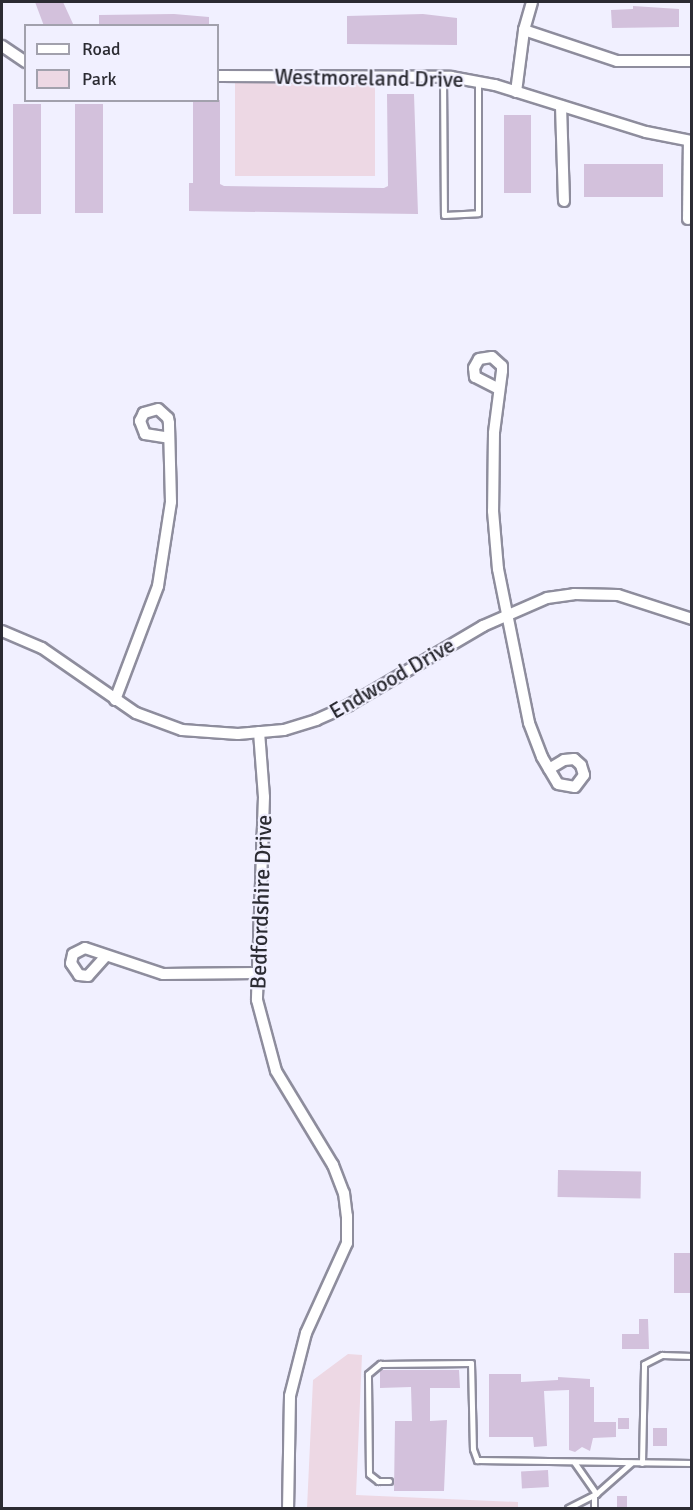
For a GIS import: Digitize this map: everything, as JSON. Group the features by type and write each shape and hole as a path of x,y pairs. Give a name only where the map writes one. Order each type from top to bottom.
{"street":[{"path":"516,92 524,30 532,2"},
{"path":"524,30 617,61 692,61"},
{"path":"2,46 24,61"},
{"name":"Westmoreland Drive","path":"219,76 443,77 478,82 690,141"},
{"path":"561,106 564,201"},
{"path":"688,219 690,141"},
{"path":"499,389 493,511 507,615 529,723 549,769"},
{"path":"115,700 158,586 171,502 169,438"},
{"name":"Endwood Drive","path":"2,631 51,653 115,700 182,730 259,732 284,730 350,705 507,615 547,598 574,594 618,596 692,619"},
{"name":"Bedfordshire Drive","path":"259,732 264,807 257,973 264,1036 276,1071 333,1165 344,1193 348,1216 347,1243 314,1311 296,1367 290,1396 288,1509"},
{"path":"105,957 176,976 257,973"}],"lane":[{"path":"443,77 444,215 478,213 478,82"},
{"path":"642,1463 644,1364 662,1355 692,1356"},
{"path":"389,1481 378,1481 369,1474 368,1374 380,1364 471,1363 473,1449 477,1460 692,1463"},
{"path":"574,1462 595,1495 594,1509"},
{"path":"568,1509 595,1495 631,1463"}],"green space":[{"path":"235,83 375,83 375,176 235,176"},
{"path":"348,1354 362,1355 356,1495 518,1502 518,1508 307,1508 313,1380"}],"building":[{"path":"35,2 63,2 73,24 43,24"},
{"path":"633,6 679,9 679,27 612,28 611,10 633,9"},
{"path":"174,14 209,17 209,24 99,24 99,15"},
{"path":"423,14 457,18 457,45 347,44 347,16"},
{"path":"387,94 414,94 418,214 189,211 189,183 193,183 193,102 219,102 220,100 220,184 224,186 384,188 388,186"},
{"path":"13,104 41,104 41,214 13,214"},
{"path":"75,104 103,104 103,213 75,213"},
{"path":"504,115 531,115 531,193 504,193"},
{"path":"584,164 663,164 663,197 584,197"},
{"path":"558,1170 641,1171 641,1198 558,1197"},
{"path":"674,1253 692,1253 692,1293 674,1293"},
{"path":"639,1319 648,1319 649,1349 622,1349 622,1334 639,1334"},
{"path":"380,1370 459,1370 460,1388 430,1388 430,1421 447,1420 444,1491 394,1491 395,1421 412,1421 411,1387 380,1388"},
{"path":"489,1374 521,1374 521,1382 558,1380 558,1377 590,1379 590,1387 594,1387 594,1422 616,1422 616,1437 593,1438 590,1451 582,1447 575,1452 569,1450 569,1390 544,1391 547,1446 534,1447 533,1437 489,1437"},
{"path":"618,1418 629,1418 629,1429 618,1429"},
{"path":"653,1428 667,1428 667,1446 653,1446"},
{"path":"548,1470 549,1487 522,1488 521,1471"},
{"path":"617,1496 627,1496 627,1508 617,1508"}]}
